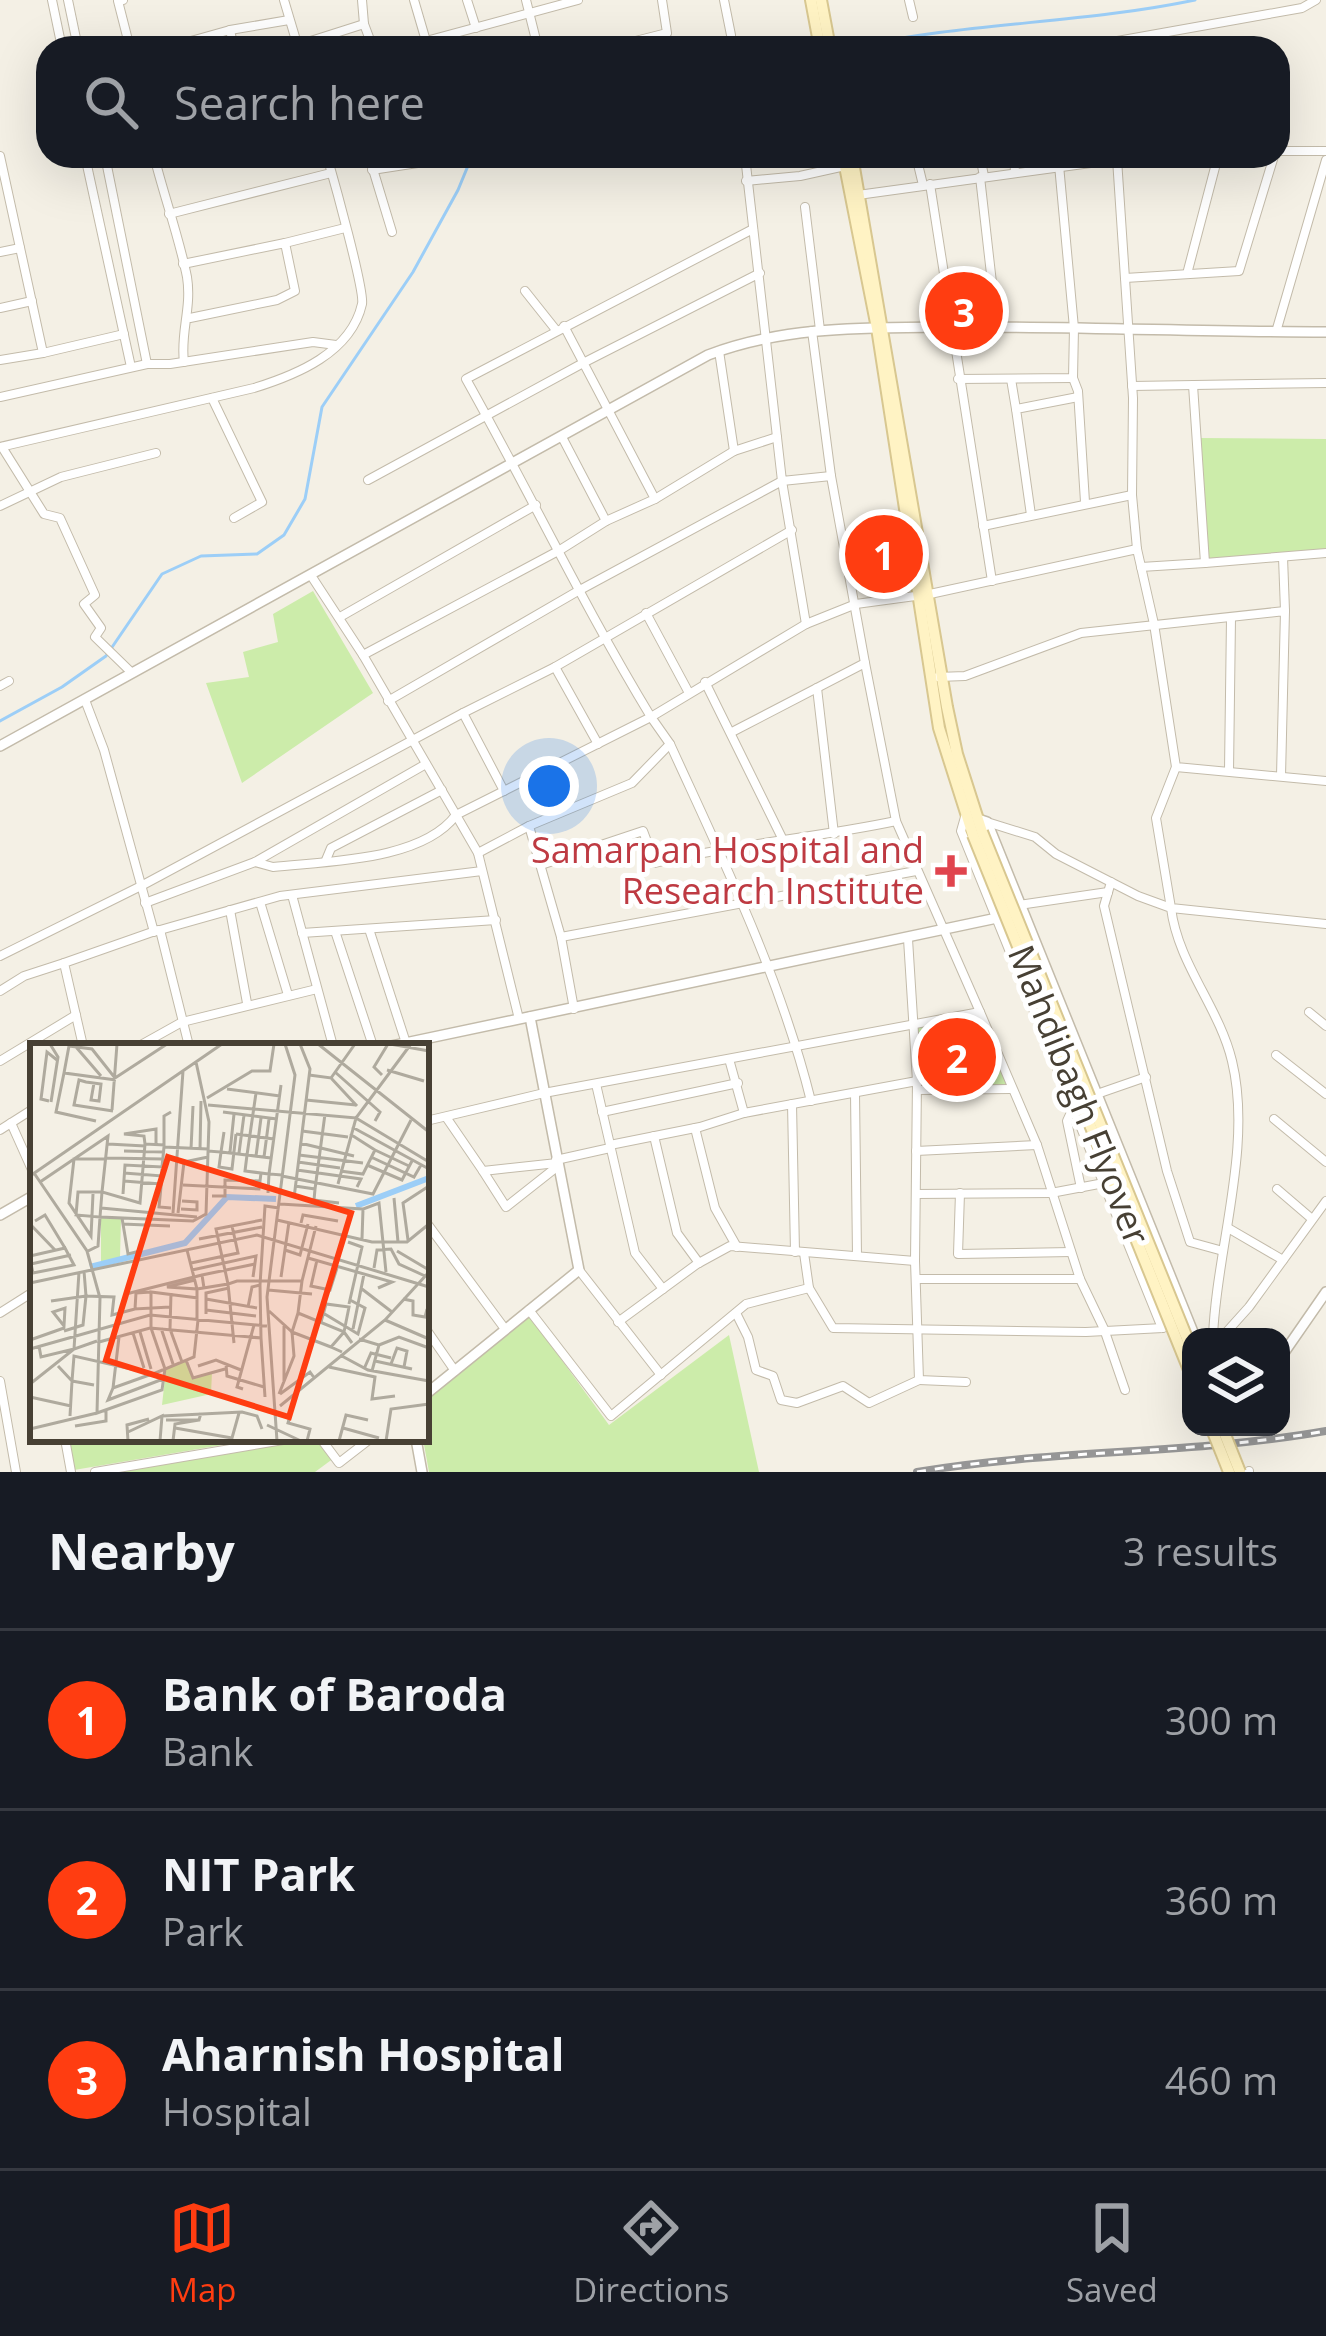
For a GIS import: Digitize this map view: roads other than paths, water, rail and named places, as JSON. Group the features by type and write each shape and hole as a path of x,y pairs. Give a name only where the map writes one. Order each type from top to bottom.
{"main road":[{"path":"811,0 818,36"},
{"path":"821,0 828,36"},
{"path":"848,168 881,328 938,677 939,728 977,825"},
{"name":"Mahdibagh Flyover","path":"977,825 1183,1328"},
{"name":"Mahdibagh Flyover","path":"977,825 1182,1352"},
{"path":"1214,1436 1228,1472"},
{"path":"1227,1436 1246,1472"}],"street":[{"path":"123,0 118,1 127,36"},
{"path":"284,0 295,36"},
{"path":"362,0 368,36"},
{"path":"414,0 424,36"},
{"path":"467,0 476,28"},
{"path":"526,0 535,36"},
{"path":"453,36 578,0"},
{"path":"662,0 668,36"},
{"path":"724,0 731,35"},
{"path":"909,0 913,17"},
{"path":"1145,36 1302,8 1316,0"},
{"path":"59,36 52,3 68,1 75,36"},
{"path":"209,36 289,20"},
{"path":"328,36 364,24"},
{"path":"230,30 232,36"},
{"path":"1276,332 1326,156 1290,155"},
{"path":"0,156 4,196 44,353"},
{"path":"89,168 131,367"},
{"path":"107,168 147,364"},
{"path":"158,168 183,264 190,318 181,338 184,362"},
{"path":"132,673 95,637 101,628 84,604 95,595 61,518 44,514 1,447 295,376 338,345 364,301 331,168"},
{"path":"385,168 372,170 392,232"},
{"path":"745,168 782,481 806,624"},
{"path":"746,181 800,176 822,168"},
{"path":"921,168 992,581"},
{"path":"981,168 997,326"},
{"path":"1015,168 1015,172"},
{"path":"854,195 1044,168"},
{"path":"1059,168 1085,502"},
{"path":"1118,168 1137,549 1176,767 1156,818 1173,927 1232,1061 1236,1126 1214,1328"},
{"path":"1187,274 1215,168"},
{"path":"1125,278 1239,272 1272,168"},
{"path":"169,214 332,173"},
{"path":"805,207 831,476 896,820 1037,1145 1080,1279 1125,1390"},
{"path":"183,264 345,228"},
{"path":"753,229 466,379 602,637 670,744 769,968 798,1046 811,1101"},
{"path":"190,318 277,300 295,291 285,243"},
{"path":"0,252 20,248"},
{"path":"368,480 760,273"},
{"path":"525,291 585,362 606,412 655,499"},
{"path":"0,308 32,301"},
{"path":"0,746 719,351 765,336 816,330 997,326 1276,332 1325,328"},
{"path":"0,360 124,334"},
{"path":"0,397 147,364 313,342 338,345"},
{"path":"719,351 734,451"},
{"path":"958,379 1073,379"},
{"path":"1011,379 1031,515"},
{"path":"1132,386 1326,383"},
{"path":"1193,385 1205,563"},
{"path":"1016,409 1078,397"},
{"path":"212,398 262,502 234,518"},
{"path":"562,437 606,521"},
{"path":"363,655 606,521 655,499 734,451 777,437"},
{"path":"0,506 61,477 156,453"},
{"path":"388,701 782,481 831,476"},
{"path":"983,526 1132,495"},
{"path":"340,617 536,505"},
{"path":"0,956 141,886 410,739 555,668 792,530"},
{"path":"255,862 273,867 393,851 445,830 456,815 651,717 806,624 856,604 1137,549"},
{"path":"1141,568 1326,553"},
{"path":"1281,776 1283,557"},
{"path":"312,577 478,853 544,1093 579,1270 661,1375"},
{"path":"938,677 965,676 1081,633 1285,611"},
{"path":"646,613 689,693"},
{"path":"1229,772 1231,618"},
{"path":"732,732 866,663"},
{"path":"555,668 598,744"},
{"path":"705,682 783,840"},
{"path":"817,688 834,834"},
{"path":"85,700 104,750 189,1043"},
{"path":"463,713 504,791"},
{"path":"478,853 632,783 670,744"},
{"path":"145,903 255,862 426,764"},
{"path":"1176,767 1326,782"},
{"path":"325,861 331,848 442,790"},
{"path":"541,866 643,831 655,863 718,848 834,834 896,820"},
{"path":"977,825 1018,905 1191,1328"},
{"path":"1162,1328 961,831 977,825 1035,837 1110,887 1171,908 1326,924"},
{"path":"529,826 561,937 574,1009"},
{"path":"0,989 24,976 157,931 260,902 482,871"},
{"path":"561,937 916,871"},
{"path":"1018,905 1110,887"},
{"path":"1110,887 1103,906 1167,1171 1190,1242 1223,1251"},
{"path":"292,895 332,1043"},
{"path":"260,902 288,995"},
{"path":"230,910 247,1004"},
{"path":"369,928 406,1043 997,918"},
{"path":"302,933 496,920"},
{"path":"335,931 372,1043"},
{"path":"908,939 915,1025 919,1380"},
{"path":"64,963 81,1043"},
{"path":"144,1043 182,1022 316,989"},
{"path":"429,1120 544,1093 980,1012"},
{"path":"1309,1012 1326,1026"},
{"path":"0,1061 76,1015"},
{"path":"1276,1055 1326,1094"},
{"path":"729,1059 744,1113"},
{"path":"1096,1094 1146,1077"},
{"path":"602,1112 738,1083"},
{"path":"596,1084 635,1253 663,1288"},
{"path":"483,1171 557,1163 744,1113 855,1093 916,1085 1010,1089"},
{"path":"855,1093 857,1256"},
{"path":"792,1104 799,1252 808,1288 833,1328 1162,1328 1188,1320"},
{"path":"1074,1107 1067,1120 1081,1188"},
{"path":"0,1130 30,1111"},
{"path":"446,1117 506,1208 557,1163"},
{"path":"1274,1119 1326,1162"},
{"path":"11,1123 30,1165"},
{"path":"695,1128 715,1208 737,1247"},
{"path":"654,1136 677,1233 699,1263"},
{"path":"916,1151 1037,1145"},
{"path":"916,1194 1052,1193 1104,1183"},
{"path":"1277,1190 1312,1219"},
{"path":"960,1193 958,1254 1071,1252"},
{"path":"0,1215 30,1198"},
{"path":"1229,1328 1326,1201"},
{"path":"429,1226 505,1329"},
{"path":"1228,1228 1283,1260"},
{"path":"618,1322 730,1246 915,1261"},
{"path":"429,1392 579,1270"},
{"path":"917,1279 1080,1279"},
{"path":"529,1310 611,1415 746,1304 808,1288"},
{"path":"1290,1344 1326,1292"},
{"path":"0,1313 30,1294"},
{"path":"736,1312 756,1370 773,1376 781,1400 797,1402 843,1387 869,1403 919,1380 966,1382"},
{"path":"429,1333 455,1370"},
{"path":"0,1382 16,1472"},
{"path":"66,1442 71,1472"},
{"path":"95,1472 260,1442"},
{"path":"323,1442 339,1463"},
{"path":"327,1472 366,1442"},
{"path":"417,1442 422,1472"}],"waterway":[{"path":"914,36 1195,0"},
{"path":"0,721 106,656 162,574 201,556 257,554 284,535 305,499 322,407 413,272 467,168"}],"railway":[{"path":"917,1472 1326,1431"}],"place":[{"name":"Aharnish Hospital","path":"964,311"},
{"name":"Bank of Baroda","path":"884,554"},
{"name":"Samarpan Hospital and Research Institute","path":"951,871"},
{"name":"NIT Park","path":"957,1057"}]}
